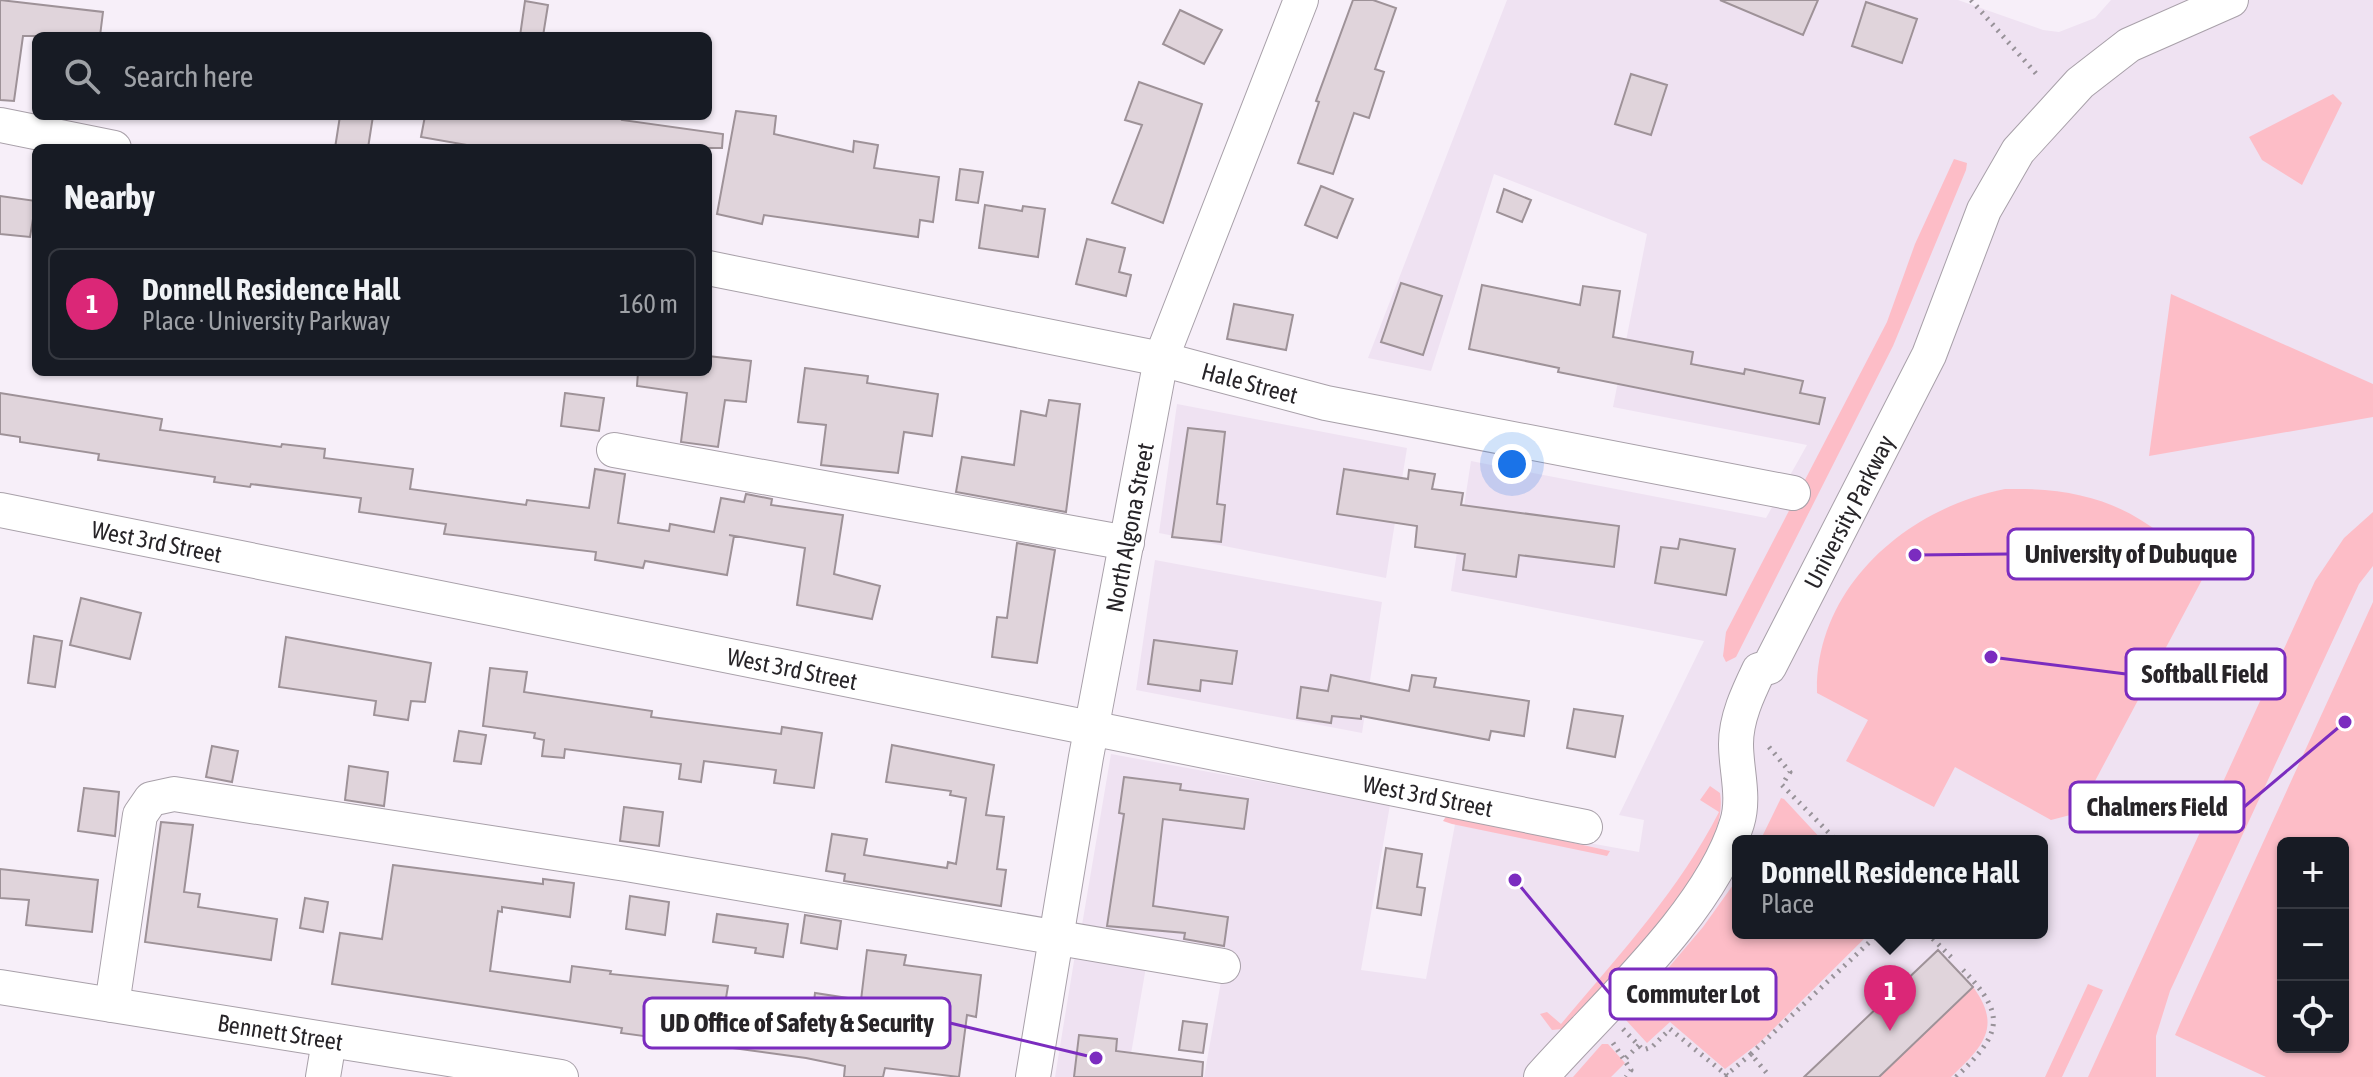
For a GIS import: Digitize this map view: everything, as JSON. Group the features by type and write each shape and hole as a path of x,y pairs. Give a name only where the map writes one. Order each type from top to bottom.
{"street":[{"name":"North Algona Street","path":"1033,1077 1091,727 1161,359 1301,0"},
{"name":"University Parkway","path":"1755,728 1756,710 1772,678 1769,667 1929,355 1984,210 2018,151 2080,83 2129,45 2231,0"},
{"path":"0,125 94,144"},
{"name":"Hale Street","path":"712,269 1161,359 1326,403 1793,493"},
{"path":"614,450 1127,543"},
{"name":"West 3rd Street","path":"0,510 1585,827"},
{"path":"1541,1077 1690,909 1719,861 1738,819 1736,739 1755,728"},
{"path":"112,1005 140,815 151,799 174,794 626,864 1223,966"},
{"name":"Bennett Street","path":"0,987 561,1077"},
{"path":"323,1077 329,1041"}],"path":[{"path":"1971,0 2039,77"},
{"path":"1755,728 1790,772 1782,785 1831,835"},
{"path":"1615,1021 1643,1050 1652,1047 1670,1029 1726,1077 1873,939"},
{"path":"1933,939 1953,959"},
{"path":"1956,1077 1986,1044 1994,1019 1988,996 1963,970"},
{"path":"1605,1033 1626,1058 1631,1070 1626,1077"},
{"path":"1626,1058 1639,1045"},
{"path":"1751,1054 1770,1077"}],"shaded area":[{"path":"1507,0 1958,0 2043,30 2059,32 2095,18 2111,0 2373,0 2373,1077 1204,1077 1227,948 1082,925 1111,754 1390,805 1361,970 1426,979 1456,819 1639,852 1644,820 1619,815 1704,641 1451,591 1471,461 1766,518 1807,445 1613,407 1647,234 1494,174 1431,371 1368,358"},
{"path":"2333,94 2342,103 2302,185 2262,160 2249,137"},
{"path":"1954,159 1967,163 1966,170 1893,346 1736,657 1726,662 1723,656 1726,632 1887,322 1915,244"},
{"path":"2171,294 2373,384 2373,417 2149,456"},
{"path":"1177,404 1407,448 1386,578 1159,533"},
{"path":"2005,489 2065,492 2116,507 2161,534 2204,576 2078,813 2051,820 1955,767 1934,807 1846,761 1868,720 1817,693 1821,654 1832,619 1850,586 1874,558 1902,534 1934,514 1969,499"},
{"path":"2373,512 2373,566 2359,584 2170,991 2156,1036 2156,1077 2088,1077 2315,581 2344,538"},
{"path":"1155,560 1382,602 1362,733 1136,690"},
{"path":"2373,602 2373,1077 2266,1077 2175,1035"},
{"path":"1710,786 1720,793 1719,820 1708,850 1690,881 1642,943 1573,1018 1562,1029 1552,1030 1540,1014 1547,1012 1561,1024 1646,922 1685,869 1719,812 1700,800"},
{"path":"1781,798 1817,835 1763,835"},
{"path":"1447,815 1610,851 1607,856 1452,824 1443,821"},
{"path":"1732,886 1732,939 1864,939 1759,1043 1725,1069 1670,1022 1647,1043 1625,1019 1703,927"},
{"path":"1076,949 1147,961 1127,1077 1055,1077"},
{"path":"2088,984 2103,990 2062,1077 2045,1077"},
{"path":"1973,987 1986,1013 1985,1035 1972,1055 1951,1077 1879,1077"},
{"path":"1602,1044 1608,1044 1625,1063 1611,1077 1573,1077"}],"building":[{"path":"0,0 103,12 100,32 32,32 32,36 23,36 14,101 0,100"},
{"path":"1353,0 1373,0 1396,8 1375,69 1384,72 1369,118 1354,113 1333,174 1298,163 1319,102 1316,101"},
{"path":"1720,0 1818,0 1803,35"},
{"path":"525,1 548,5 544,32 521,32"},
{"path":"1866,2 1917,19 1902,63 1852,46"},
{"path":"1180,10 1222,30 1204,64 1163,44"},
{"path":"1631,74 1667,85 1651,135 1615,124"},
{"path":"1139,82 1202,104 1163,223 1112,203 1142,125 1125,120"},
{"path":"736,111 776,116 774,134 853,152 854,141 878,145 874,168 939,177 933,222 920,220 918,237 764,215 762,224 717,214"},
{"path":"339,120 372,120 369,144 336,144"},
{"path":"424,120 622,120 723,134 722,148 712,148 712,144 461,144 421,137"},
{"path":"960,169 983,172 978,203 956,200"},
{"path":"1321,186 1353,199 1337,238 1305,225"},
{"path":"1504,189 1531,200 1522,222 1497,212"},
{"path":"0,196 32,200 30,237 0,234"},
{"path":"985,205 1022,211 1023,206 1045,209 1038,257 979,248"},
{"path":"1087,239 1125,248 1119,272 1131,275 1126,296 1076,284"},
{"path":"1401,283 1442,296 1423,355 1381,342"},
{"path":"1482,285 1580,305 1583,286 1620,291 1613,337 1693,352 1691,364 1744,374 1745,369 1803,381 1800,393 1825,398 1819,424 1558,372 1559,368 1469,349"},
{"path":"1234,304 1293,315 1286,350 1227,339"},
{"path":"712,356 751,361 746,402 725,400 718,447 681,442 687,393 637,386 638,376 712,376"},
{"path":"805,368 868,376 867,383 938,394 932,436 904,432 898,473 821,465 826,425 798,422"},
{"path":"0,393 162,419 160,430 281,447 282,444 325,449 324,458 413,469 410,489 526,505 527,500 589,508 595,469 625,474 618,523 669,531 670,524 714,532 721,498 744,502 746,494 772,499 771,505 843,515 834,574 880,586 872,619 797,605 805,548 729,535 734,536 727,575 645,561 643,568 595,560 596,552 444,534 446,524 359,512 361,498 214,482 215,477 98,460 99,454 20,442 20,437 0,434"},
{"path":"565,393 604,398 599,431 561,426"},
{"path":"1049,400 1080,404 1066,512 956,492 962,457 1014,465 1021,411 1046,416"},
{"path":"1188,428 1225,432 1217,504 1225,505 1221,542 1172,537"},
{"path":"1344,469 1408,479 1409,470 1435,474 1432,489 1463,493 1461,505 1619,526 1614,567 1519,555 1516,577 1463,570 1465,554 1415,547 1417,526 1337,514"},
{"path":"1680,539 1735,549 1726,595 1655,583 1661,547 1678,549"},
{"path":"1017,543 1055,550 1037,663 992,657 997,617 1007,618"},
{"path":"81,598 141,613 130,659 70,645"},
{"path":"34,636 62,641 55,687 28,683"},
{"path":"286,637 431,663 425,702 411,701 408,720 374,715 376,701 279,687"},
{"path":"1154,640 1237,651 1232,684 1201,680 1200,691 1148,684"},
{"path":"490,668 527,672 524,692 652,711 651,717 781,734 782,727 822,733 814,788 774,783 776,770 704,761 701,782 679,779 681,764 565,749 564,758 542,756 544,740 534,738 535,733 483,726"},
{"path":"1331,675 1409,691 1412,675 1436,678 1434,687 1529,701 1524,736 1491,731 1489,740 1361,716 1361,719 1332,716 1331,723 1297,718 1301,687 1328,691"},
{"path":"1574,709 1623,716 1615,757 1567,748"},
{"path":"459,731 486,735 481,764 454,761"},
{"path":"892,745 994,765 986,815 1004,817 997,869 1006,870 1001,906 844,881 845,874 826,871 832,834 867,839 864,855 947,868 948,862 956,864 966,798 950,795 951,791 886,782"},
{"path":"212,746 238,751 232,782 206,777"},
{"path":"349,766 388,772 384,806 345,800"},
{"path":"1124,777 1181,784 1180,790 1248,799 1244,829 1163,819 1153,906 1228,917 1224,946 1184,939 1185,933 1107,926 1124,814 1119,813"},
{"path":"84,788 119,792 115,836 78,831"},
{"path":"624,807 663,812 659,846 620,841"},
{"path":"161,822 193,825 184,892 200,894 198,907 277,919 271,960 145,942"},
{"path":"1386,848 1422,854 1417,887 1425,888 1421,915 1377,908"},
{"path":"393,865 543,884 543,879 574,883 570,917 502,907 502,912 498,911 490,971 570,982 572,966 611,971 610,974 728,986 726,998 813,1011 815,993 861,1000 867,950 906,955 904,965 981,975 976,1017 967,1015 959,1077 885,1068 883,1077 844,1077 845,1066 806,1058 621,1033 622,1028 332,984 340,933 382,939"},
{"path":"0,869 98,880 92,932 26,925 29,900 0,898"},
{"path":"630,896 669,902 665,935 626,929"},
{"path":"305,898 328,902 323,932 300,928"},
{"path":"717,914 788,924 783,957 755,953 756,948 713,942"},
{"path":"805,915 841,921 837,949 801,943"},
{"path":"1938,950 1973,987 1879,1077 1804,1077"},
{"path":"1183,1021 1207,1024 1203,1053 1179,1050"},
{"path":"1079,1035 1117,1039 1116,1051 1203,1062 1202,1077 1074,1077"}],"place":[{"name":"University of Dubuque","path":"1915,555"},
{"name":"Softball Field","path":"1991,657"},
{"name":"Chalmers Field","path":"2345,722"},
{"name":"Commuter Lot","path":"1515,880"},
{"name":"Donnell Residence Hall","path":"1890,1031"},
{"name":"UD Office of Safety & Security","path":"1096,1058"}]}
